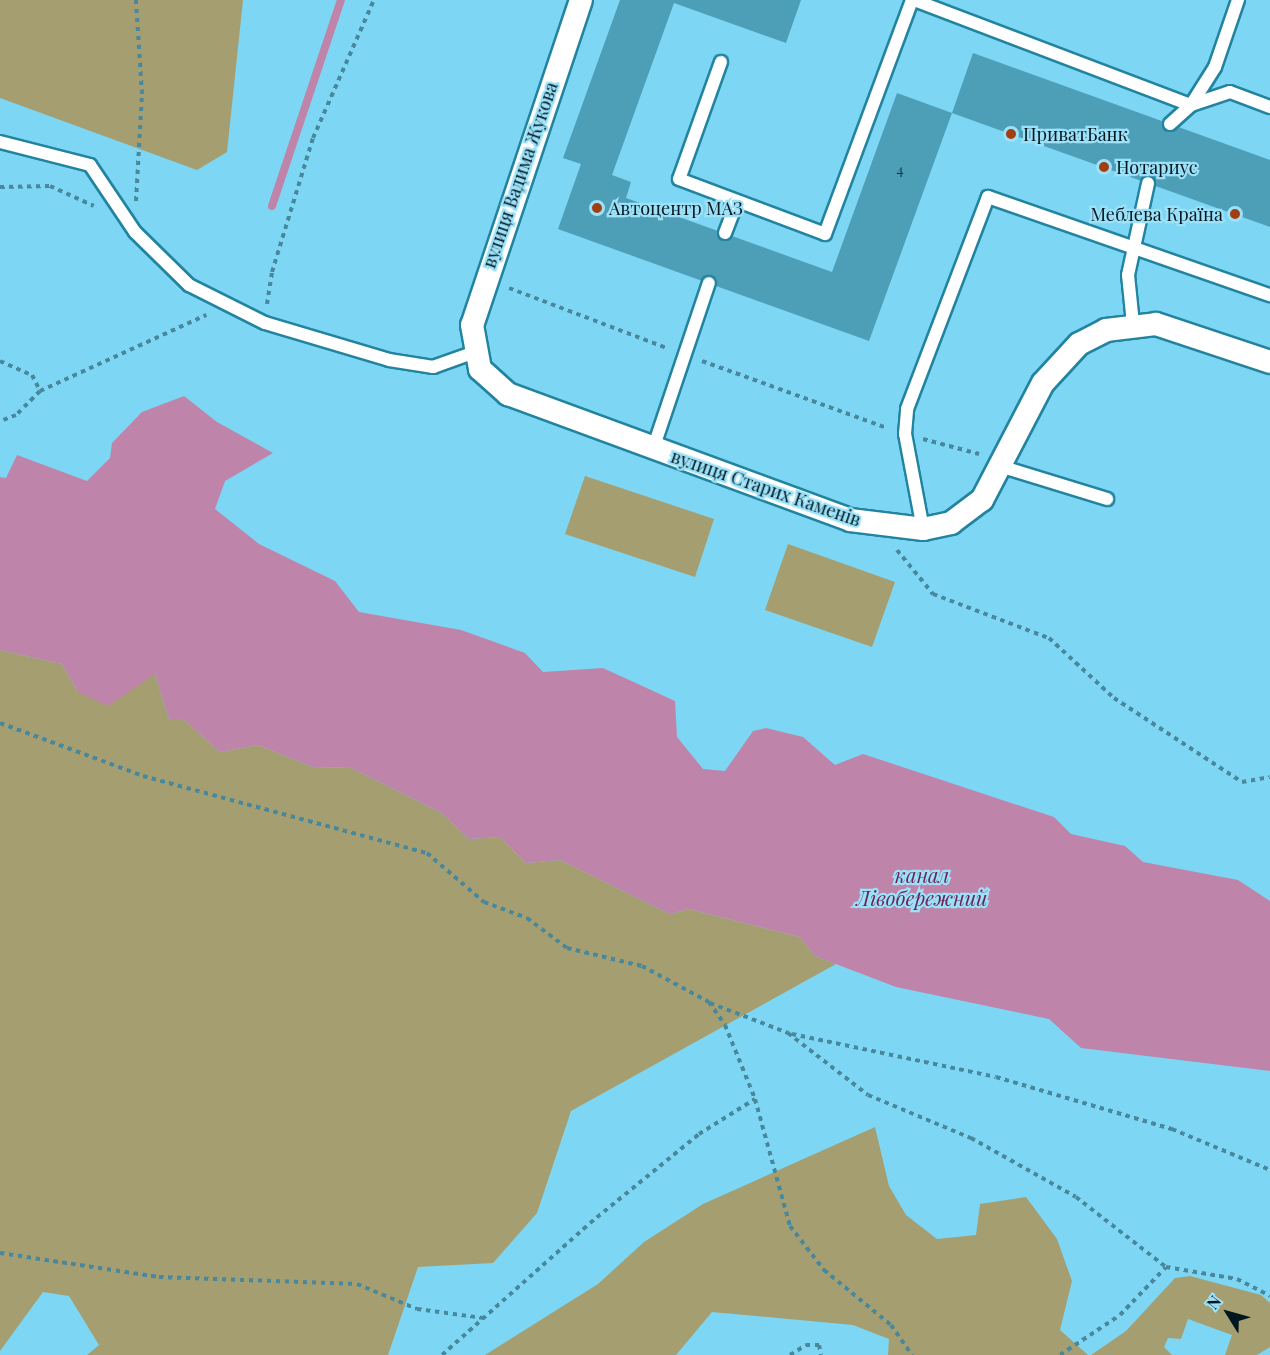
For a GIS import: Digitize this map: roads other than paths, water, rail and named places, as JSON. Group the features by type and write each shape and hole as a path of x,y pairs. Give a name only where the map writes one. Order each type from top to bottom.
{"street":[{"name":"вулиця Вадима Жукова","path":"475,352 472,325 484,278 581,0"},
{"name":"вулиця Старих Каменів","path":"475,352 480,369 508,394 653,449 878,526 923,529 965,515 982,500 1005,464 1028,409 1059,362 1106,330 1133,324 1182,328 1270,362"}],"lane":[{"path":"721,62 679,179 825,234 913,0 1191,105 1230,92 1270,107"},
{"path":"1170,124 1191,105 1215,67 1238,0"},
{"path":"0,142 90,165 135,232 189,285 235,304 265,323 389,360 432,367 475,352"},
{"path":"1133,324 1128,275 1137,249 1148,183"},
{"path":"923,529 905,434 907,409 988,197 1270,295"},
{"path":"725,233 737,201"},
{"path":"653,449 709,283"},
{"path":"1005,464 1107,499"}],"water":[{"name":"канал Лівобережний","path":"184,396 217,422 273,453 225,481 215,509 259,544 335,581 359,612 461,630 525,653 543,672 603,668 675,701 677,737 703,769 725,771 753,731 766,728 803,737 835,765 863,754 1054,817 1071,834 1125,846 1143,862 1238,880 1270,901 1270,1071 1081,1048 1049,1019 896,987 815,956 800,937 689,909 670,914 560,860 526,863 500,837 469,839 440,812 349,767 315,768 258,745 220,752 183,719 169,719 155,674 108,706 78,692 62,664 0,650 0,477 6,478 17,455 87,481 110,458 112,443 142,412"}],"waterway":[{"path":"272,206 341,0"}],"place":[{"name":"ПриватБанк","path":"1011,134"},
{"name":"Нотариус","path":"1104,167"},
{"name":"Автоцентр МАЗ","path":"597,208"},
{"name":"Меблева Країна","path":"1235,214"}]}
